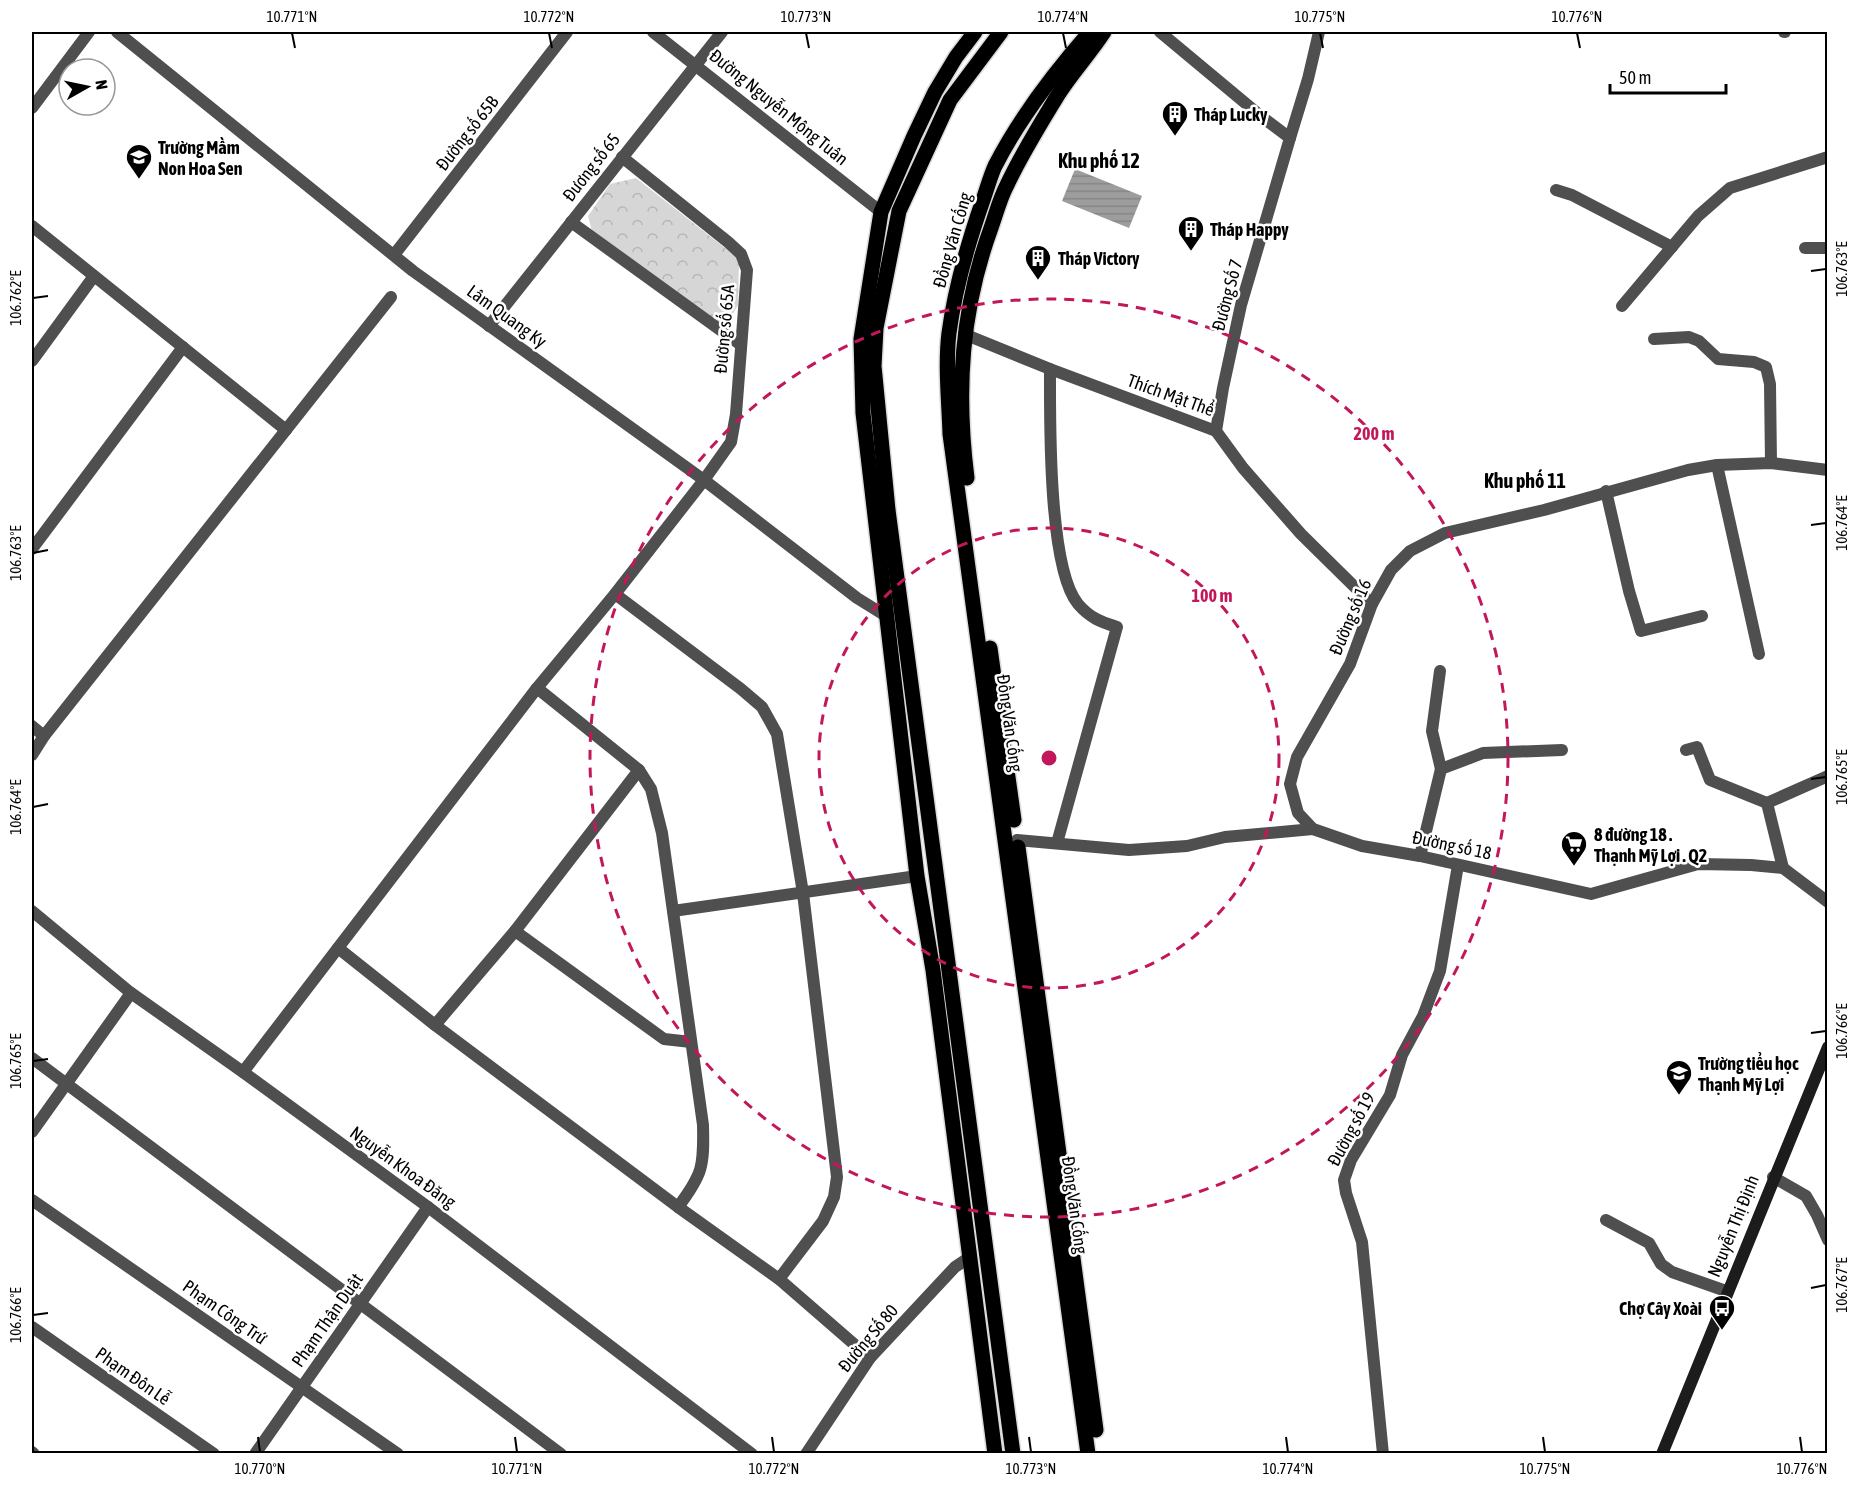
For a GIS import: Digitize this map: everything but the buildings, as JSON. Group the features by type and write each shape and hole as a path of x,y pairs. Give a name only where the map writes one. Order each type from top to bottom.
{"main road":[{"path":"975,32 956,57 935,92 881,212 861,339 863,413 917,876 933,970 995,1454"},
{"path":"1001,32 950,100 899,211 881,297 876,328 874,366 888,510 1013,1454"},
{"name":"Đồng Văn Cống","path":"1090,32 1057,70 1027,112 994,168 971,233 949,335 950,434 1084,1376 1098,1454"},
{"name":"Đồng Văn Cống","path":"1088,1454 1084,1376 1017,840 965,461 961,386 964,334 970,296 979,261 1006,186 1057,96 1104,32"},
{"path":"886,616 904,619"},
{"name":"Nguyễn Thị Định","path":"1662,1454 1726,1291 1827,1047"},
{"path":"970,1257 987,1247"}],"street":[{"path":"32,108 89,32"},
{"name":"Lâm Quang Ky","path":"117,32 394,255 704,480 840,585 886,616"},
{"name":"Đường số 65B","path":"394,255 567,32"},
{"name":"Đường Nguyễn Mộng Tuân","path":"653,32 881,212"},
{"name":"Đương số 65","path":"489,326 722,32"},
{"path":"1161,32 1290,138"},
{"name":"Đường Số 7","path":"1216,431 1241,305 1308,79 1319,32"},
{"name":"Đường số 65A","path":"243,1072 537,688 615,594 731,442 736,414 747,270 741,254 622,157"},
{"path":"1622,306 1698,216 1730,188 1827,157"},
{"path":"1556,190 1572,195 1671,247"},
{"path":"571,222 741,345"},
{"path":"32,226 286,430"},
{"path":"1805,248 1827,248"},
{"path":"32,361 94,276"},
{"path":"32,755 44,736 391,297"},
{"name":"Thích Mật Thể","path":"964,334 1216,431 1243,468 1301,534 1372,604"},
{"path":"1654,339 1689,337 1699,341 1718,359 1754,362 1766,367 1770,384 1771,463"},
{"path":"33,544 183,347"},
{"path":"1050,369 1050,425 1055,521 1064,574 1077,603 1093,619 1117,627 1057,843"},
{"name":"Đường số 16","path":"1313,829 1298,813 1290,784 1297,757 1350,664 1372,604 1391,570 1410,550 1445,533 1544,510 1688,470 1717,465 1771,463 1827,470"},
{"path":"1717,465 1759,654"},
{"path":"1606,491 1629,591 1641,631 1702,616"},
{"path":"615,594 741,688 762,707 777,734 803,893 837,1177 834,1197 823,1221 778,1279"},
{"path":"1420,856 1441,769 1432,730 1440,671"},
{"path":"537,688 639,770 651,789 662,833 674,911 702,1125 704,1160 695,1185 678,1207"},
{"path":"32,726 44,736"},
{"path":"1686,750 1697,747 1710,780 1767,803 1827,776"},
{"path":"1441,769 1483,753 1562,750"},
{"path":"435,1025 515,931 639,770"},
{"path":"1767,803 1783,868 1827,902"},
{"name":"Đường số 18","path":"1017,840 1129,850 1187,846 1225,837 1313,829 1362,846 1420,856 1591,894 1698,864 1783,868"},
{"name":"Đường số 19","path":"1383,1454 1362,1242 1344,1180 1351,1160 1390,1095 1402,1055 1423,1016 1440,971 1458,864"},
{"path":"674,911 917,876"},
{"name":"Nguyễn Khoa Đăng","path":"32,911 131,993 428,1208 749,1452"},
{"path":"515,931 664,1039 691,1042"},
{"path":"338,948 435,1025 778,1279 870,1358"},
{"path":"32,1132 131,993"},
{"path":"32,1058 561,1454"},
{"path":"1773,1177 1806,1196 1827,1238"},
{"name":"Phạm Công Trứ","path":"32,1200 398,1454"},
{"name":"Phạm Thận Duật","path":"255,1454 428,1208"},
{"path":"1606,1220 1649,1243 1661,1264 1672,1272 1726,1291"},
{"name":"Đường Số 80","path":"806,1454 870,1358 955,1267 970,1257"},
{"name":"Phạm Đôn Lễ","path":"32,1327 214,1454"}],"green space":[{"path":"636,178 739,259 738,305 725,327 592,231 588,216 610,184"}],"shaded area":[{"path":"1075,169 1142,196 1129,228 1062,201"}],"place":[{"name":"Tháp Lucky","path":"1175,137"},
{"name":"Trường Mầm Non Hoa Sen","path":"139,180"},
{"name":"Tháp Happy","path":"1191,252"},
{"name":"Tháp Victory","path":"1038,281"},
{"name":"8 đường 18 . Thạnh Mỹ Lợi . Q2","path":"1574,867"},
{"name":"Trường tiểu học Thạnh Mỹ Lợi","path":"1679,1096"},
{"name":"Chợ Cây Xoài","path":"1722,1331"}],"district":[{"name":"Khu phố 12","path":"1099,160"},
{"name":"Khu phố 11","path":"1525,480"}]}
